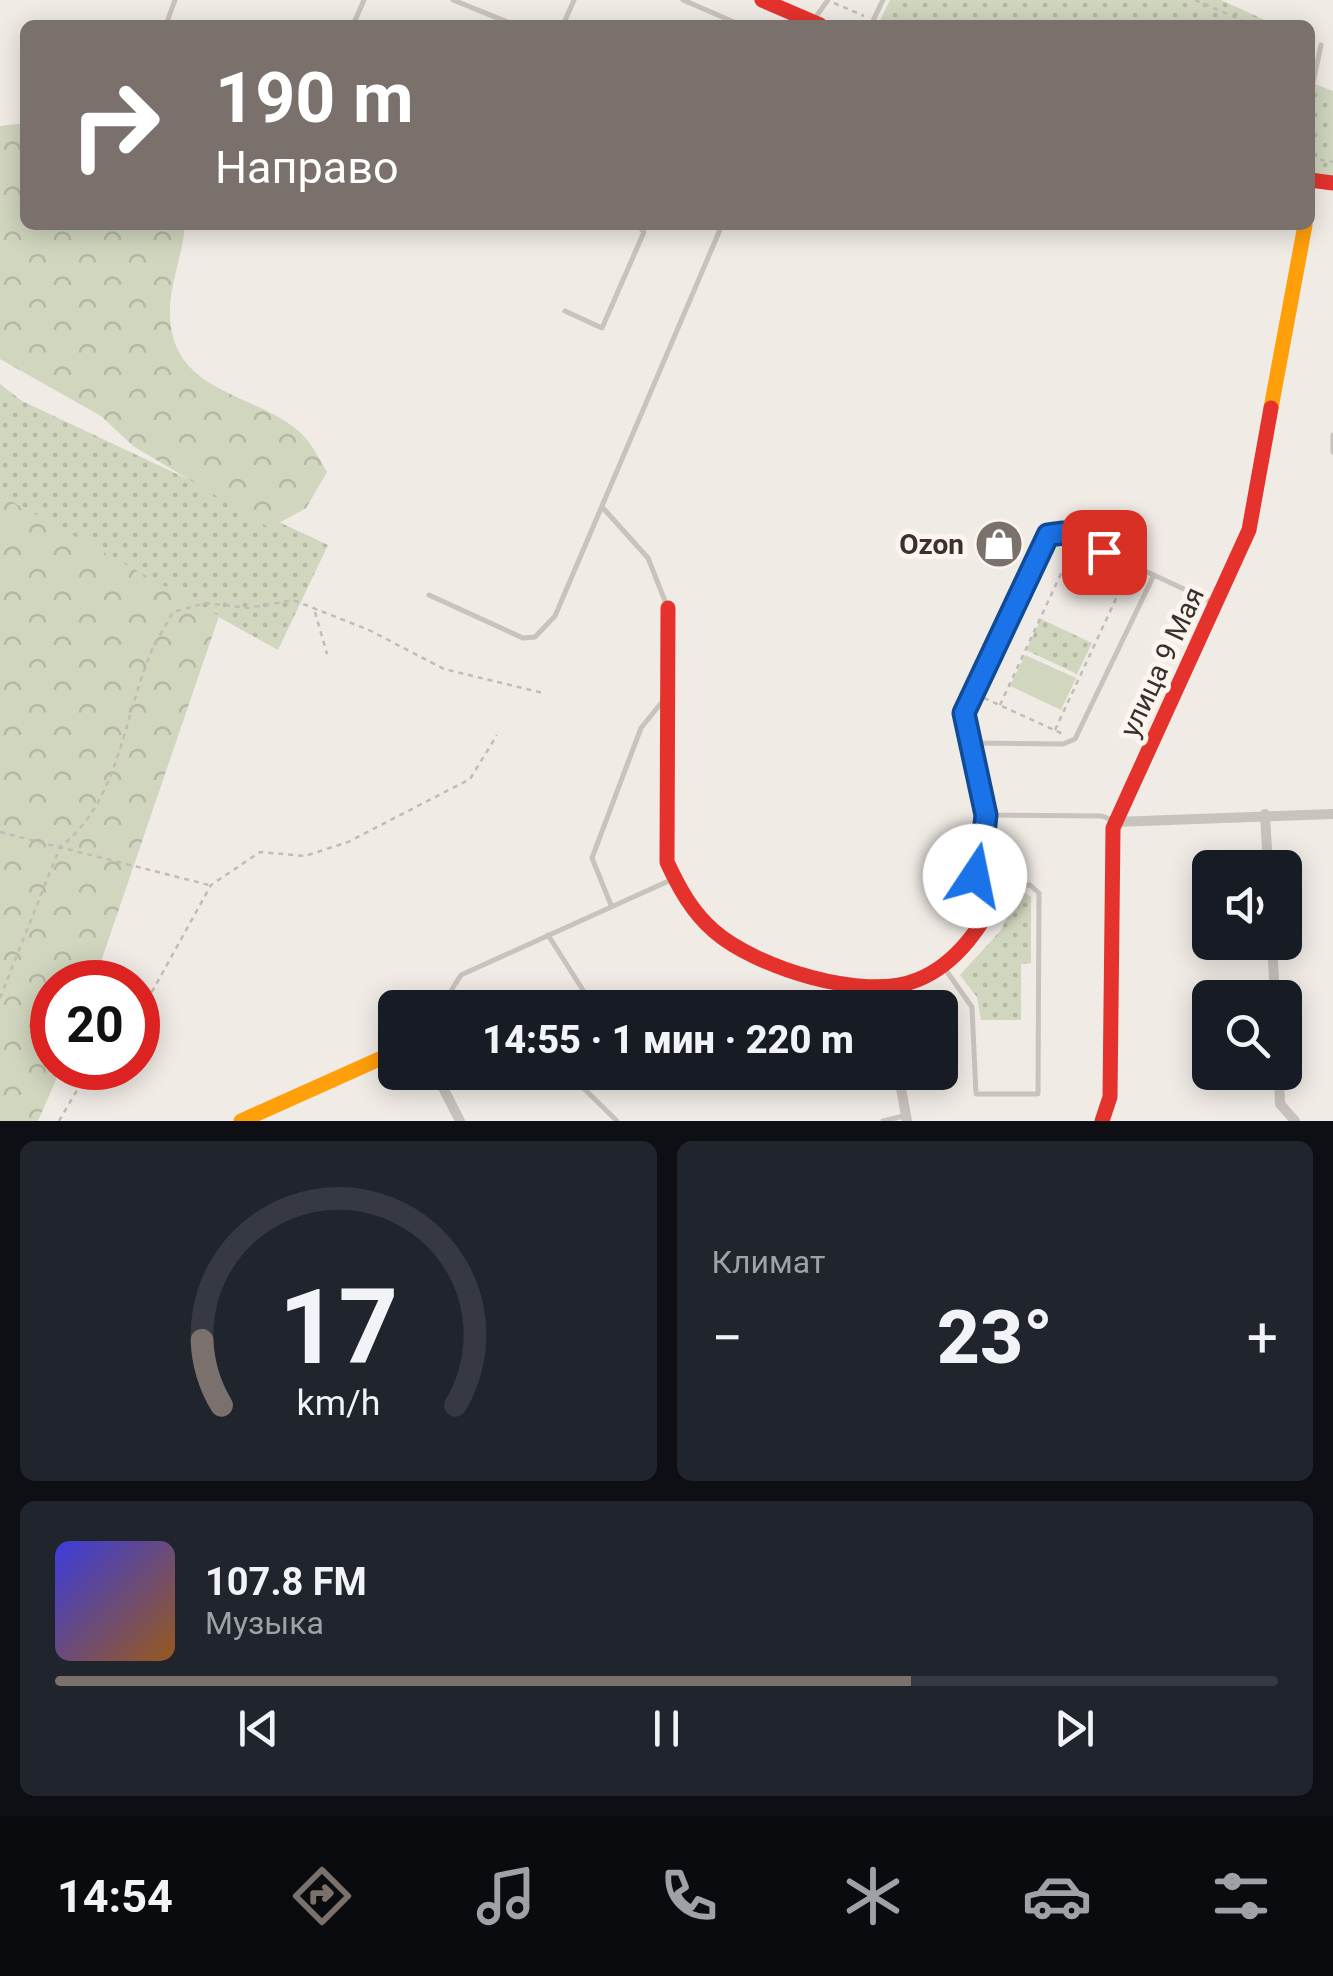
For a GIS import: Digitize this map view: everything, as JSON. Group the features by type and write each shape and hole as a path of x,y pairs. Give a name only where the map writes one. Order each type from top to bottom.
{"street":[{"path":"762,0 805,20"},
{"name":"улица 9 Мая","path":"1102,1121 1110,1098 1115,822 1249,530 1304,230"},
{"path":"668,608 667,862 696,916 716,935 763,963 814,978 883,984 914,982 941,964 976,930 1002,885"},
{"path":"1265,814 1267,850"},
{"path":"1115,822 1333,814"},
{"path":"883,984 884,990"},
{"path":"241,1121 378,1060"},
{"path":"444,1090 460,1121"},
{"path":"902,1090 907,1118"},
{"path":"1279,1090 1280,1104 1296,1121"}],"lane":[{"path":"453,0 503,20"},
{"path":"683,0 729,20"},
{"path":"1315,73 1321,45"},
{"path":"564,311 602,328 642,230"},
{"path":"429,596 523,638 535,637 555,616 604,509 720,230"},
{"path":"1333,435 1333,452"},
{"path":"604,509 648,558 668,608"},
{"path":"956,902 980,872 986,815 964,713 1044,540 1057,532 1076,539 1217,604"},
{"path":"972,743 1063,744 1075,739 1154,575"},
{"path":"612,906 592,858 641,728 668,696"},
{"path":"986,815 1102,816 1115,822"},
{"path":"941,964 972,1007 976,1094 1038,1094 1039,893 1030,885 1002,885 980,872"},
{"path":"451,990 461,975 673,879"},
{"path":"548,936 583,990"},
{"path":"586,1090 617,1121"},
{"path":"883,1121 907,1118"}],"path":[{"path":"828,0 868,20"},
{"path":"1194,0 1241,20"},
{"path":"1000,705 1076,539"},
{"path":"1055,730 1132,564"},
{"path":"0,998 60,847 80,832 102,799 149,656 174,612 206,602 248,608 293,600 369,630 444,669 544,693"},
{"path":"315,610 326,654"},
{"path":"973,693 1075,739"},
{"path":"160,977 211,886 260,852 305,856 348,842 470,780 497,734"},
{"path":"0,832 211,886"},
{"path":"59,1121 77,1090"}],"green space":[{"path":"890,0 1221,0 1265,20 880,20"},
{"path":"1315,84 1333,91 1333,176 1315,174"},
{"path":"20,124 20,230 184,230 170,306 175,341 184,360 198,375 276,416 309,443 327,472 306,508 270,528 133,446 101,416 0,359 0,126"},
{"path":"0,384 22,401 328,545 278,650 0,495"},
{"path":"0,495 219,616 102,960 30,960 30,1090 51,1090 38,1121 0,1121"},
{"path":"1041,619 1092,643 1077,674 1026,650"},
{"path":"1025,655 1076,678 1061,710 1010,686"},
{"path":"1018,894 1031,897 1031,963 1021,964 1021,1020 981,1020 977,997 960,975 1001,930"}],"traffic: slow":[{"path":"1271,408 1304,230"},
{"path":"241,1121 378,1060"}],"traffic: jam":[{"path":"762,0 808,20"},
{"path":"1315,181 1333,183"},
{"path":"1102,1121 1110,1097 1113,828 1249,530 1271,408"},
{"path":"668,608 667,862 687,899 714,931 756,957 811,977 840,984 895,986 932,973 957,953 978,928 1003,885"}],"place":[{"name":"Ozon","path":"999,544"}],"route":[{"path":"975,876 980,872 986,815 964,713 1048,535 1063,533 1104,552"}]}
